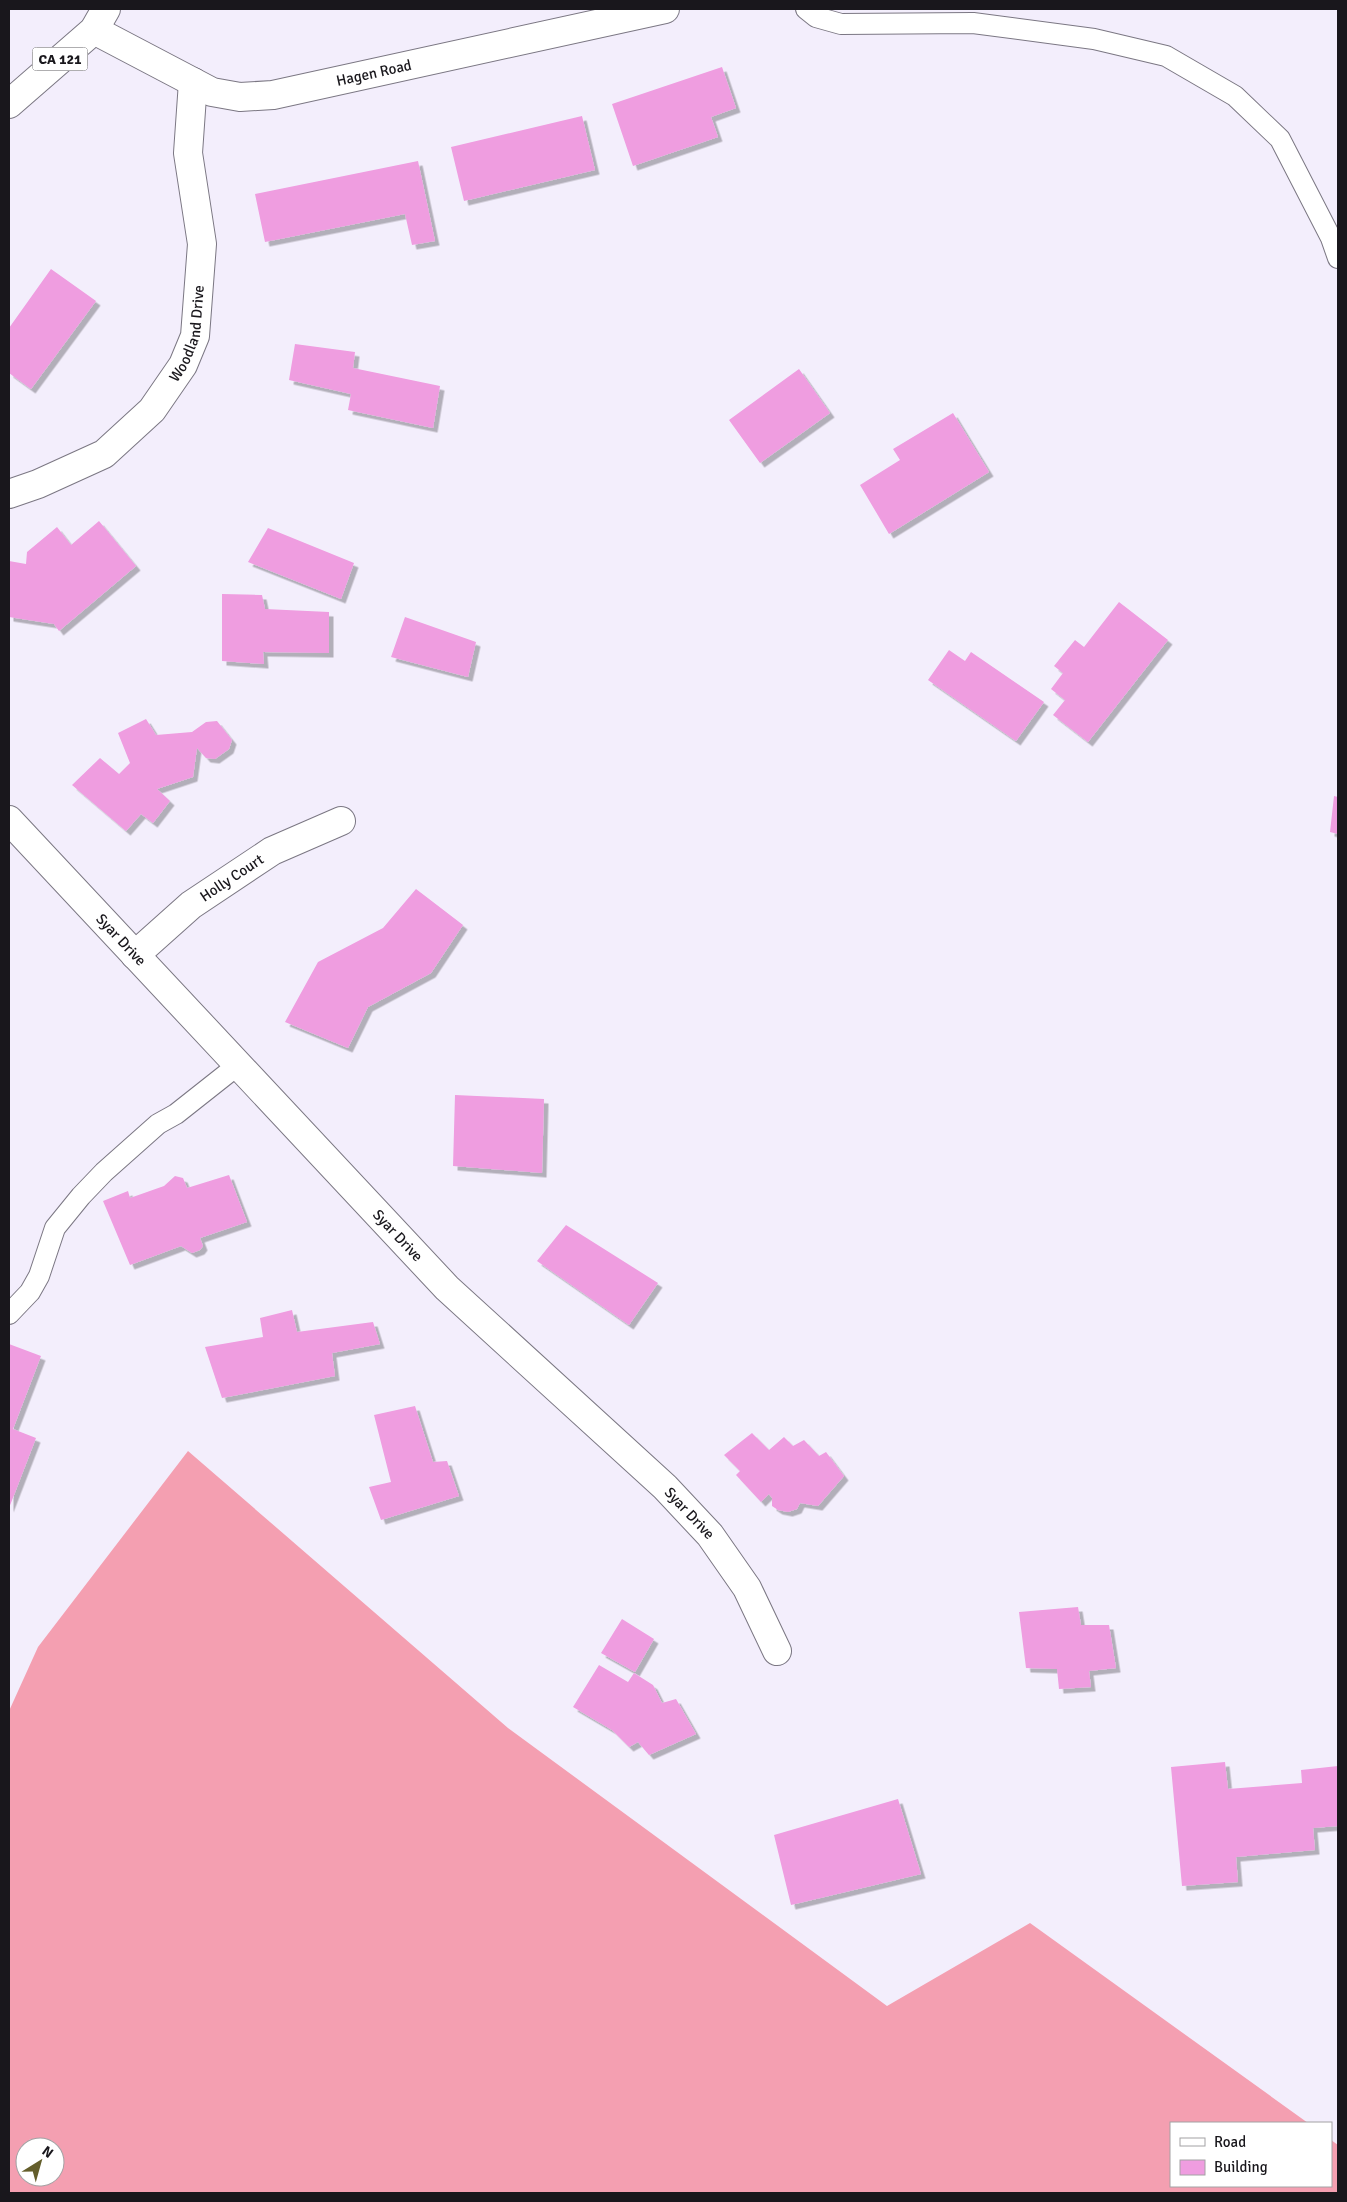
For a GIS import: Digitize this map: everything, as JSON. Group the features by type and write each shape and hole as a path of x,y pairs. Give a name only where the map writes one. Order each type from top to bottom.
{"street":[{"name":"Hagen Road","path":"100,19 192,82 212,92 240,97 273,95 664,9"},
{"name":"CA 121","path":"9,104 100,19"},
{"name":"Woodland Drive","path":"9,494 38,484 104,454 152,410 183,365 195,336 202,244 188,153 192,82"},
{"name":"Syar Drive","path":"9,820 447,1288 593,1419 672,1494 710,1535 747,1588 777,1651"},
{"name":"Holly Court","path":"135,955 191,905 272,851 341,820"}],"lane":[{"path":"806,9 816,17 841,24 974,23 1094,39 1166,56 1235,96 1280,139 1331,238 1338,258"},
{"path":"9,1314 30,1292 39,1276 55,1228 81,1196 104,1172 158,1124 176,1114 238,1065"}],"shaded area":[{"path":"188,1451 508,1728 887,2006 1030,1923 1307,2122 1170,2122 1170,2187 1332,2187 1332,2141 1338,2145 1338,2193 9,2193 9,1711 38,1647"}],"building":[{"path":"722,67 736,108 711,117 718,137 633,166 612,104"},
{"path":"582,116 595,170 464,201 451,147"},
{"path":"418,161 435,241 412,245 405,214 265,242 255,194"},
{"path":"51,269 96,301 31,389 9,373 9,328"},
{"path":"295,344 355,352 353,368 440,386 433,428 348,410 351,394 289,380"},
{"path":"799,369 830,413 760,463 729,420"},
{"path":"953,413 989,472 889,534 860,485 900,460 893,449"},
{"path":"99,521 136,566 59,631 54,624 9,617 9,561 26,564 27,552 57,527 71,545"},
{"path":"268,528 354,563 341,599 248,562"},
{"path":"222,594 262,595 265,609 329,612 329,653 263,652 264,664 222,661"},
{"path":"1119,602 1168,640 1088,742 1053,715 1065,700 1051,689 1063,673 1054,666 1075,640 1084,647"},
{"path":"405,617 476,642 468,677 391,657"},
{"path":"949,650 965,661 971,652 1044,702 1016,741 928,680"},
{"path":"146,719 156,735 192,732 206,722 217,721 232,740 229,749 215,759 206,758 197,748 193,777 157,789 170,801 153,823 141,814 126,831 72,785 100,758 119,774 130,763 118,733"},
{"path":"1334,796 1338,797 1338,834 1330,832"},
{"path":"416,889 463,925 431,973 368,1007 348,1048 285,1022 318,962 383,928"},
{"path":"455,1095 544,1099 542,1173 453,1166"},
{"path":"229,1175 247,1222 200,1238 203,1246 200,1250 192,1253 181,1246 130,1265 103,1201 128,1191 130,1198 164,1186 175,1176 183,1178 187,1188"},
{"path":"566,1225 658,1283 629,1325 537,1261"},
{"path":"292,1310 297,1332 373,1322 380,1344 332,1353 335,1376 222,1398 205,1347 263,1337 260,1318"},
{"path":"9,1344 41,1356 13,1429 36,1438 9,1508"},
{"path":"415,1406 433,1462 447,1461 459,1496 381,1520 369,1487 391,1482 374,1415"},
{"path":"752,1433 769,1450 784,1437 793,1446 804,1440 819,1456 826,1452 844,1476 818,1506 800,1503 797,1509 788,1512 778,1510 772,1506 772,1498 769,1494 761,1502 736,1475 740,1471 724,1455"},
{"path":"1078,1607 1081,1625 1109,1625 1116,1668 1089,1671 1091,1687 1059,1689 1057,1669 1026,1668 1019,1612"},
{"path":"622,1619 654,1639 635,1672 601,1653"},
{"path":"599,1665 628,1682 634,1673 653,1685 662,1703 676,1699 696,1734 649,1755 638,1742 629,1747 612,1730 573,1707"},
{"path":"1225,1762 1228,1789 1302,1783 1301,1770 1338,1766 1338,1826 1313,1828 1315,1850 1236,1857 1238,1882 1182,1886 1171,1767"},
{"path":"898,1799 921,1874 791,1905 774,1835"}]}
